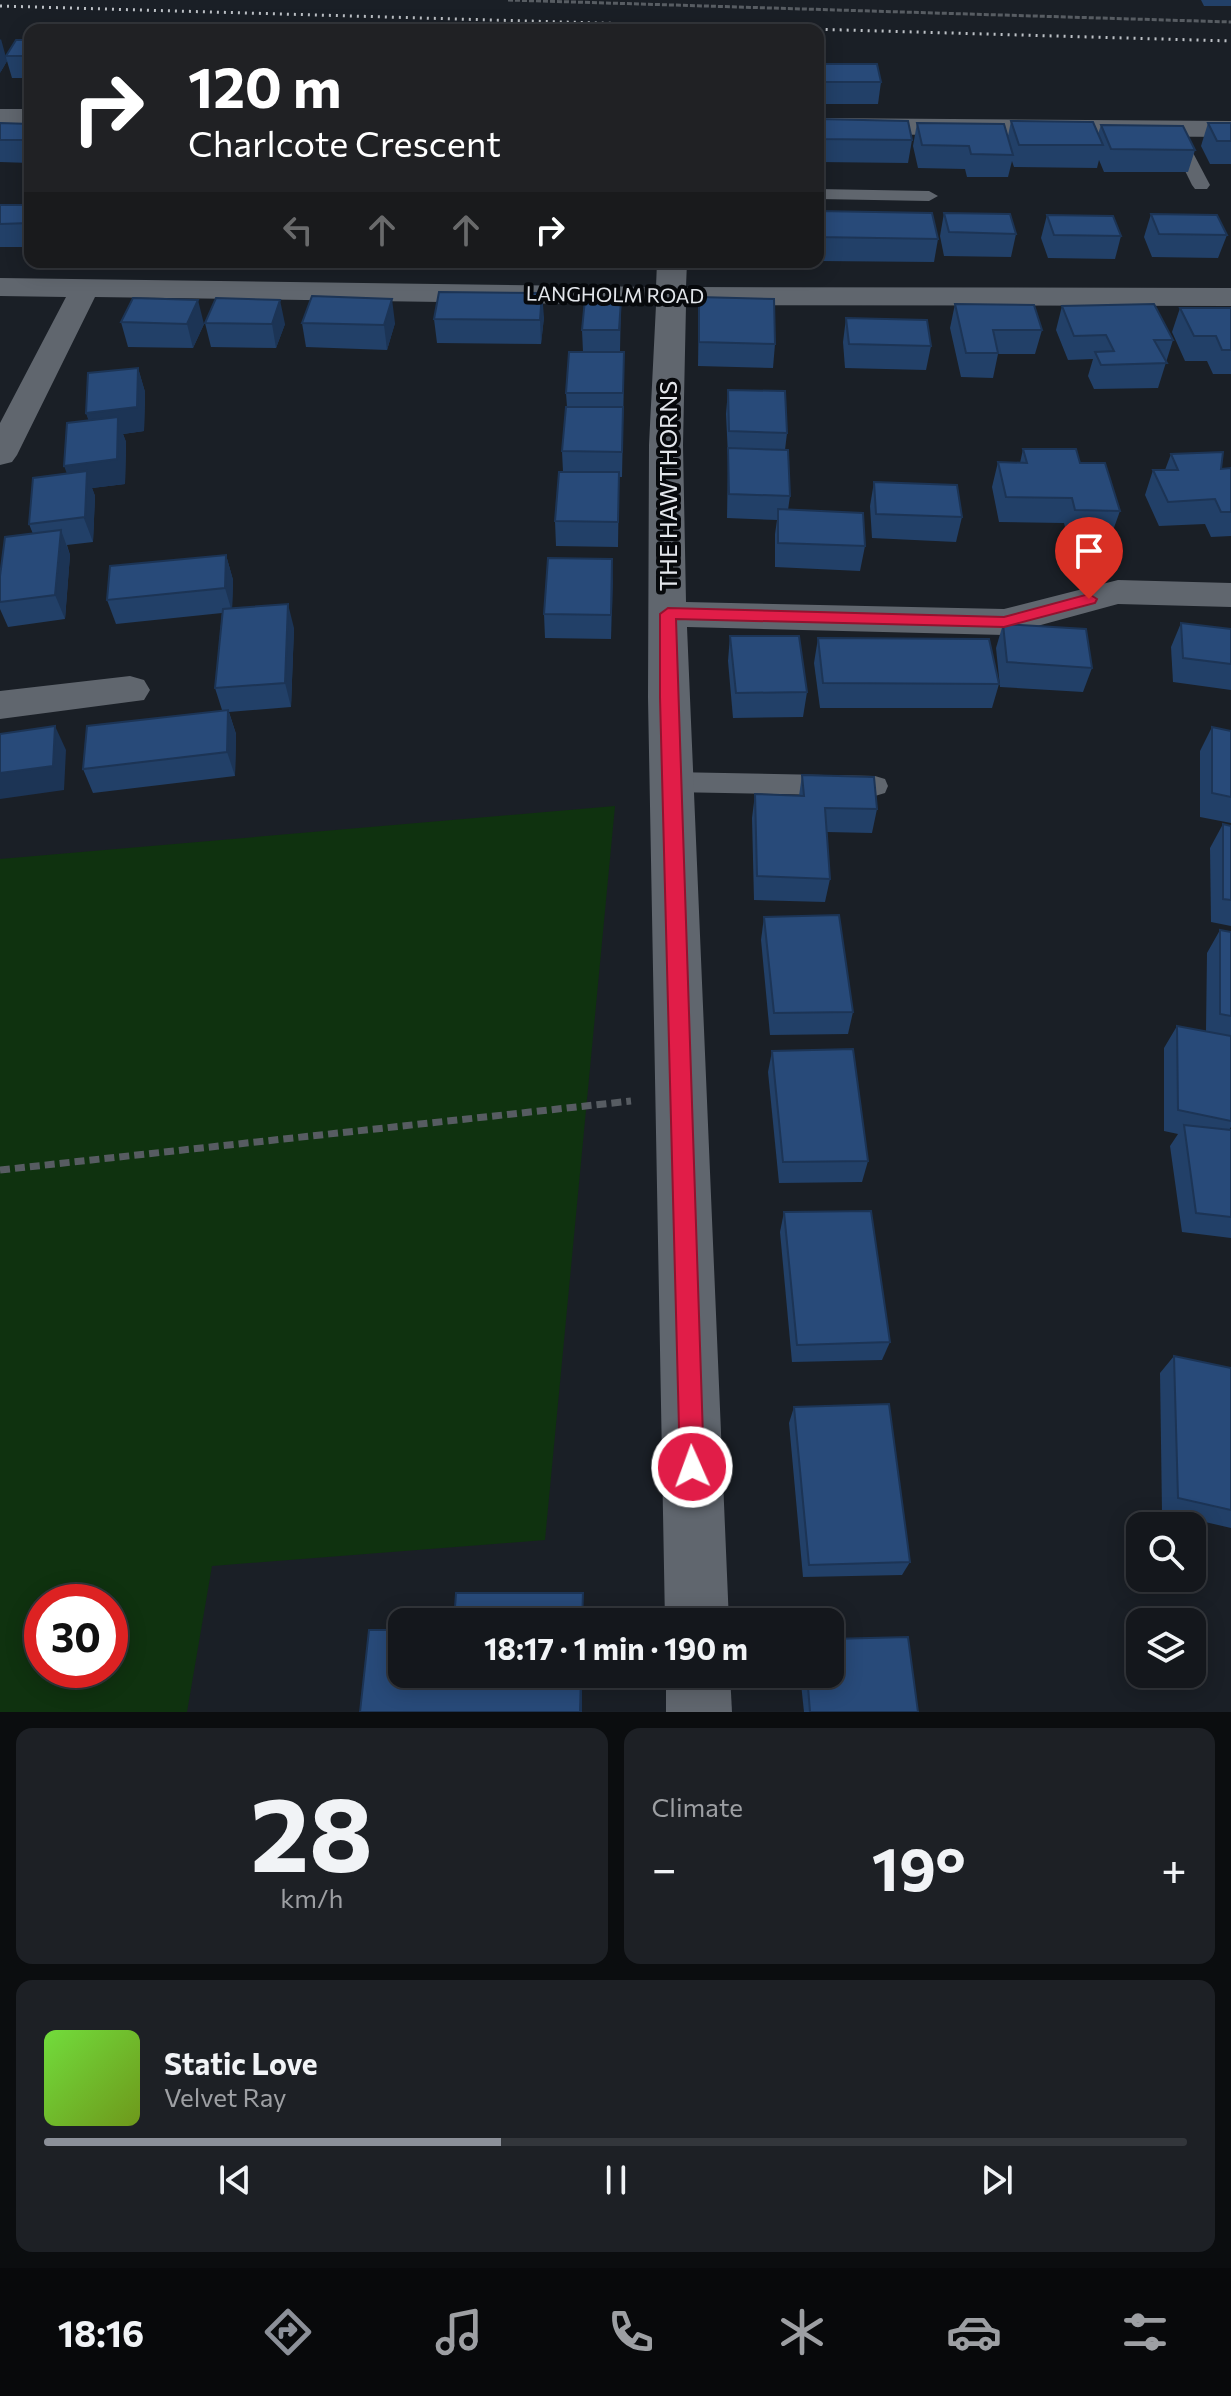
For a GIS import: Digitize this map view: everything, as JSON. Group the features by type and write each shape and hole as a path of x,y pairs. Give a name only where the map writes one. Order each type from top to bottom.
{"street":[{"path":"0,117 24,117"},
{"path":"824,126 1231,129"},
{"name":"LANGHOLM ROAD","path":"0,287 672,279 1231,297"},
{"name":"THE HAWTHORNS","path":"672,279 666,445 671,782 697,1608"},
{"path":"0,455 85,288"},
{"path":"668,614 1004,622 1118,592 1231,595"},
{"path":"0,705 130,690"},
{"path":"698,1688 699,1712"}],"lane":[{"path":"1172,128 1201,185"},
{"path":"824,194 929,196"},
{"path":"671,782 875,786"}],"path":[{"path":"508,0 1231,22"},
{"path":"0,1170 681,1096"}],"green space":[{"path":"615,806 545,1540 212,1566 187,1712 0,1712 0,859"}],"building":[{"path":"16,40 24,40 24,56 6,56"},
{"path":"824,64 877,64 881,82 824,82"},
{"path":"824,119 908,121 912,140 824,139"},
{"path":"1011,121 1093,122 1103,145 1019,145"},
{"path":"0,123 24,124 24,140 0,140"},
{"path":"917,123 1004,124 1013,155 971,154 969,146 922,145"},
{"path":"1208,123 1231,123 1231,141 1217,141"},
{"path":"1101,125 1183,126 1195,150 1111,149"},
{"path":"0,205 24,205 24,223 0,224"},
{"path":"824,211 932,213 938,239 824,237"},
{"path":"944,213 1010,214 1016,234 949,232"},
{"path":"1151,214 1217,215 1227,235 1159,234"},
{"path":"1047,215 1113,216 1121,236 1054,235"},
{"path":"439,292 542,293 540,320 434,319"},
{"path":"312,296 392,299 384,325 302,323"},
{"path":"699,297 774,299 775,344 699,342"},
{"path":"133,298 198,300 187,324 121,322"},
{"path":"216,298 280,300 272,324 205,323"},
{"path":"585,299 621,300 619,330 582,330"},
{"path":"955,304 1034,305 1042,330 993,330 998,353 966,353"},
{"path":"1154,304 1173,340 1154,340 1167,363 1101,365 1095,352 1114,351 1106,335 1074,336 1062,306"},
{"path":"1180,308 1231,308 1231,350 1222,350 1216,336 1194,336"},
{"path":"846,318 927,320 931,346 849,344"},
{"path":"569,352 624,352 623,393 566,393"},
{"path":"138,368 137,407 86,413 88,373"},
{"path":"728,390 785,391 787,433 729,431"},
{"path":"566,407 623,407 622,452 562,451"},
{"path":"118,417 117,459 64,466 67,423"},
{"path":"728,448 788,450 790,496 729,494"},
{"path":"1023,449 1076,449 1080,463 1105,463 1120,511 1075,510 1072,498 1006,497 998,462 1027,463"},
{"path":"1223,452 1221,469 1231,468 1231,512 1221,512 1215,499 1168,502 1153,470 1178,470 1171,454"},
{"path":"87,471 85,517 29,524 33,478"},
{"path":"559,472 619,472 618,522 555,521"},
{"path":"874,482 957,485 962,517 876,514"},
{"path":"778,509 863,513 865,546 778,543"},
{"path":"61,530 55,595 0,602 5,537"},
{"path":"226,555 225,588 107,600 110,566"},
{"path":"548,558 612,559 611,615 544,614"},
{"path":"288,604 285,683 215,688 223,609"},
{"path":"1181,623 1231,629 1231,664 1183,658"},
{"path":"1003,624 1086,629 1092,668 1007,662"},
{"path":"730,636 799,636 807,692 736,693"},
{"path":"818,638 989,639 999,684 823,683"},
{"path":"228,710 227,752 83,769 87,726"},
{"path":"55,726 53,766 0,773 0,734"},
{"path":"1212,727 1231,731 1231,797 1212,793"},
{"path":"802,775 874,777 877,809 825,808 830,879 757,876 755,794 804,796"},
{"path":"1223,824 1231,826 1231,900 1223,899"},
{"path":"839,915 853,1012 774,1013 764,917"},
{"path":"1220,930 1231,932 1231,1016 1220,1014"},
{"path":"1177,1026 1231,1036 1231,1121 1178,1110"},
{"path":"853,1049 868,1161 783,1162 772,1051"},
{"path":"1184,1125 1231,1130 1231,1217 1196,1213"},
{"path":"871,1211 890,1342 797,1345 784,1212"},
{"path":"1174,1356 1231,1368 1231,1510 1178,1498"},
{"path":"889,1404 910,1562 809,1565 794,1407"},
{"path":"456,1593 583,1593 582,1608 455,1608"},
{"path":"369,1630 388,1630 388,1688 581,1688 580,1712 360,1712"},
{"path":"908,1637 918,1712 810,1712 808,1688 844,1688 844,1639"}],"railway":[{"path":"0,6 633,24"},
{"path":"824,29 1231,41"}],"route":[{"path":"692,1467 668,614 1004,622 1089,599"}]}
